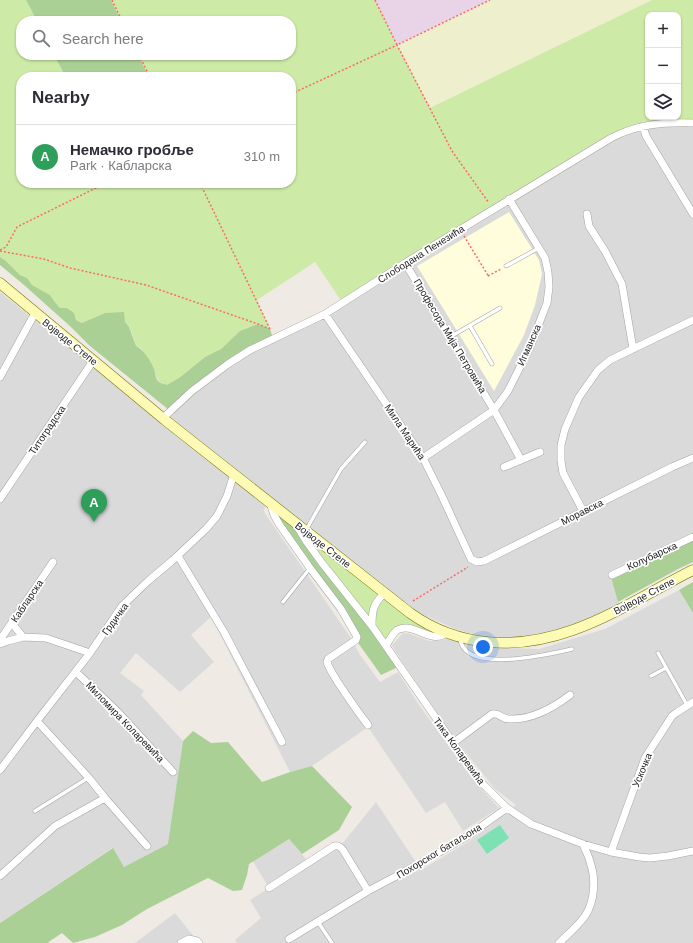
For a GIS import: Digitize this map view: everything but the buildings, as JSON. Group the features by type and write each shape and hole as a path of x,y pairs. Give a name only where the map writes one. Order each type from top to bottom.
{"street":[{"name":"Слободана Пенезића","path":"163,418 192,391 228,364 250,350 324,314 611,138 629,129 643,126 654,124 693,123"},
{"path":"643,126 646,136 693,214"},
{"name":"Игманска","path":"423,458 494,410 508,391 530,347 546,303 549,287 545,258 510,199"},
{"path":"587,214 589,226 605,251 622,284 633,349"},
{"name":"Професора Мија Петровића","path":"405,263 494,410 521,460"},
{"name":"Војводе Степе","path":"0,283 163,418 384,594 421,620 446,633 486,643 532,640 560,634 584,626 618,611 693,570"},
{"path":"0,378 35,313"},
{"name":"Мила Марића","path":"324,314 423,458 474,561"},
{"path":"583,511 563,473 561,461 561,446 565,429 579,397 598,370 610,360 693,320"},
{"name":"Титоградска","path":"0,499 93,360"},
{"path":"504,467 540,452"},
{"name":"Моравска","path":"474,561 484,561 672,467 693,458"},
{"name":"Грдичка","path":"0,770 76,672 122,606 206,529 216,516 227,496 234,474"},
{"path":"270,503 279,524 310,568 342,609 357,637 356,640 328,659 327,662 338,683 355,709 368,725"},
{"name":"Тика Коларевића","path":"296,524 322,563 372,626 479,780 507,808 531,824 583,844 611,852 650,858 693,851"},
{"name":"Колубарска","path":"612,575 693,537"},
{"path":"178,556 224,632 282,742"},
{"name":"Кабларска","path":"0,640 53,562"},
{"path":"372,626 374,606 384,594"},
{"path":"13,621 15,627 23,637"},
{"path":"386,646 391,636 397,630 401,629 414,630 435,637 446,633"},
{"name":"Кабларска","path":"0,644 23,637 46,638 90,653"},
{"name":"Миломира Коларевића","path":"76,672 118,712 173,772"},
{"path":"453,743 492,714 495,713 503,718 509,719 522,718 552,708 570,695"},
{"name":"Ускочка","path":"611,852 645,758 676,712 690,704"},
{"path":"37,721 89,778 147,846"},
{"path":"0,876 55,826 105,798"},
{"name":"Похорског батаљона","path":"289,939 368,891 469,835 507,808"},
{"path":"559,943 578,925 586,914 593,893 594,877 590,861 583,844"},
{"path":"269,888 336,845 343,850 368,891"},
{"path":"181,943 189,939 199,943"}],"lane":[{"path":"506,266 539,248"},
{"path":"450,337 500,308"},
{"path":"470,326 492,364"},
{"path":"306,531 341,469 365,442"},
{"path":"283,602 310,568"},
{"path":"460,637 460,644 464,649 478,657 492,659 533,657 572,649"},
{"path":"658,653 690,704"},
{"path":"651,676 666,668"},
{"path":"35,811 89,778"},
{"path":"318,922 332,943"}],"path":[{"path":"112,0 120,16"},
{"path":"375,0 452,151 494,209"},
{"path":"296,92 490,0"},
{"path":"142,60 148,72"},
{"path":"0,251 6,247 17,227 96,188"},
{"path":"202,188 275,337"},
{"path":"460,230 489,276 506,266"},
{"path":"0,251 44,259 70,268 146,285 270,329"},
{"path":"413,601 474,561"}],"shaded area":[{"path":"375,0 490,0 397,45"},
{"path":"693,125 693,537 618,602 620,605 570,626 534,636 494,639 455,629 417,612 407,603 385,593 165,420 230,366 407,265 613,140 632,132 656,127"},
{"path":"509,212 539,260 542,274 535,305 524,335 494,391 417,266"},
{"path":"0,292 150,413 181,440 242,486 265,506 264,512 351,638 360,655 380,682 398,672 417,702 474,781 499,808 463,831 445,802 426,813 368,727 312,766 290,772 211,617 191,635 214,662 180,692 136,653 120,673 144,691 141,695 183,741 169,844 124,867 112,848 0,923"},
{"path":"679,590 693,613 693,943 237,943 235,940 261,918 250,900 269,888 252,860 289,839 310,864 334,849 338,849 376,802 421,870 471,840 516,805 494,788 456,740 395,651 392,645 403,633 429,641 449,639 479,647 539,649 605,629"},
{"path":"175,913 199,943 135,943"}],"green space":[{"path":"0,0 26,0 34,16 16,16 16,60 57,60 63,72 16,72 16,188 296,188 296,72 146,72 140,60 296,60 296,16 119,16 111,0 375,0 430,108 652,0 693,0 693,125 656,127 632,132 613,140 344,305 315,262 257,300 270,329 258,324 240,331 221,349 205,357 167,386 159,381 141,348 136,346 129,327 123,321 105,313 82,323 73,317 67,308 60,308 50,295 32,285 27,278 20,275 0,257"},
{"path":"26,0 111,0 119,16 34,16"},
{"path":"490,0 652,0 430,108 397,45"},
{"path":"57,60 140,60 146,72 63,72"},
{"path":"0,257 20,275 27,278 32,285 50,295 60,308 67,308 74,313 76,320 82,323 105,313 124,312 125,322 129,327 136,346 142,350 149,359 158,381 167,385 179,378 205,357 221,349 240,331 258,324 270,329 274,341 223,371 201,388 174,414 90,346 71,327 0,265"},
{"path":"270,503 296,523 400,666 381,675 356,640 357,637 310,568"},
{"path":"300,532 443,635 401,629 386,646"},
{"path":"693,537 693,562 618,602 611,577"},
{"path":"693,582 693,613 679,590"},
{"path":"193,731 211,743 228,742 262,782 312,766 352,807 339,830 302,854 289,839 249,864 242,890 233,891 208,878 147,909 122,925 95,937 73,943 62,933 48,943 0,943 0,923 113,848 124,867 168,844 183,741"},
{"path":"500,825 509,838 487,854 477,840"}],"place":[{"name":"Немачко гробље","path":"94,522"}]}
